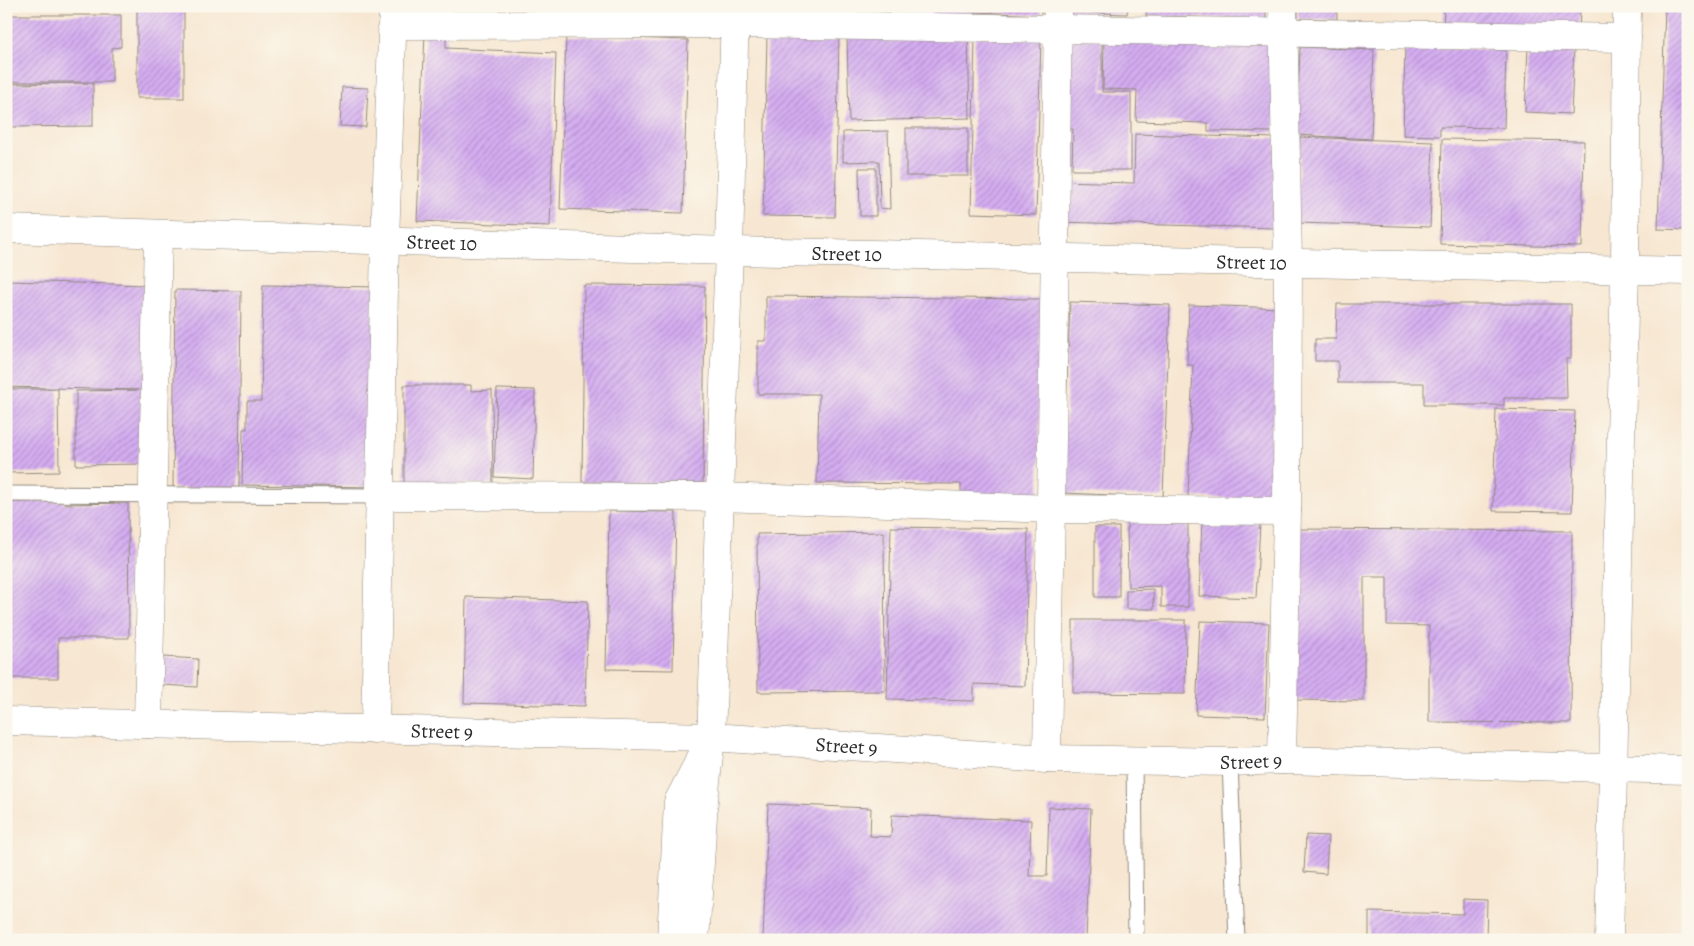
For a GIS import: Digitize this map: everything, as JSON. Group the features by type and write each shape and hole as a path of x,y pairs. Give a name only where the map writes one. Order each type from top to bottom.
{"street":[{"path":"1282,760 1287,510 1288,262 1283,6"},
{"path":"1609,940 1625,270 1627,6"},
{"path":"375,730 384,241 392,15 735,15 1058,18 1283,33 1627,38"},
{"path":"695,940 704,800 711,737 729,251 735,15"},
{"path":"1047,759 1053,509 1054,257 1058,18"},
{"name":"Street 10","path":"6,229 729,251 1688,271"},
{"path":"148,724 158,234"},
{"path":"380,496 720,497 1053,509 1287,510"},
{"name":"Street 9","path":"6,721 711,737 1047,759 1230,762 1282,760 1688,770"},
{"path":"671,940 678,802 711,737"}],"lane":[{"path":"6,494 380,496"},
{"path":"1134,760 1136,940"},
{"path":"1230,762 1237,940"}],"building":[{"path":"137,6 184,6 184,98 137,98"},
{"path":"438,6 478,6 478,9 438,8"},
{"path":"787,6 1042,6 1041,15 974,12 974,18 906,15 906,12 787,8"},
{"path":"1067,6 1128,6 1127,14 1067,12"},
{"path":"1147,6 1266,6 1266,19 1146,16"},
{"path":"1298,6 1337,6 1337,19 1298,19"},
{"path":"1444,6 1580,6 1579,37 1443,32"},
{"path":"1665,6 1688,6 1688,230 1658,229"},
{"path":"6,15 121,15 121,47 112,48 112,82 6,82"},
{"path":"425,33 446,34 446,48 556,53 550,226 417,221"},
{"path":"968,34 970,118 849,121 847,36"},
{"path":"767,35 839,37 835,217 763,216"},
{"path":"566,36 688,40 683,213 560,209"},
{"path":"975,37 1041,39 1036,215 971,213"},
{"path":"1063,39 1102,39 1102,92 1131,92 1131,170 1072,170 1073,129 1062,129"},
{"path":"1104,39 1277,43 1274,132 1208,131 1208,123 1136,121 1137,90 1103,89"},
{"path":"1300,47 1374,50 1371,139 1297,135"},
{"path":"1405,47 1506,50 1504,128 1440,127 1440,136 1403,135"},
{"path":"1528,47 1574,48 1571,114 1525,112"},
{"path":"93,83 93,126 6,127 6,84"},
{"path":"342,87 368,88 366,127 340,126"},
{"path":"906,128 968,128 968,176 906,176"},
{"path":"888,131 890,209 880,208 879,161 843,162 843,132"},
{"path":"1135,134 1276,138 1274,228 1057,222 1058,181 1134,183"},
{"path":"1300,137 1433,142 1430,227 1297,223"},
{"path":"1442,139 1584,141 1582,247 1440,244"},
{"path":"859,168 876,168 876,216 860,216"},
{"path":"7,281 148,285 144,464 76,465 76,391 139,390 6,387"},
{"path":"263,285 378,287 375,487 242,485 243,429 247,429 247,401 261,401"},
{"path":"584,285 705,286 703,483 582,482"},
{"path":"175,290 241,291 239,488 173,488"},
{"path":"766,296 1041,299 1039,503 961,502 961,484 817,483 819,394 758,394 758,341 766,341"},
{"path":"1070,302 1170,305 1163,497 1063,493"},
{"path":"1337,304 1571,304 1571,359 1566,359 1567,398 1504,398 1504,405 1424,405 1424,383 1338,383 1338,361 1315,361 1315,339 1336,339"},
{"path":"1189,305 1283,308 1277,500 1188,497 1193,365 1187,365"},
{"path":"404,385 471,385 471,391 492,390 493,484 404,485"},
{"path":"6,389 58,389 59,472 7,473"},
{"path":"497,389 535,390 533,479 494,477"},
{"path":"1496,409 1575,411 1572,512 1493,511"},
{"path":"64,501 64,504 128,503 129,638 58,638 58,678 6,678 6,502"},
{"path":"609,511 676,512 673,670 606,669"},
{"path":"1127,521 1188,521 1188,607 1161,607 1161,586 1128,587"},
{"path":"1202,521 1260,524 1256,598 1199,596"},
{"path":"891,527 1028,529 1025,686 974,684 974,701 887,699"},
{"path":"1095,527 1119,527 1119,597 1095,597"},
{"path":"1296,529 1572,531 1571,723 1429,722 1429,626 1387,625 1387,577 1364,577 1364,701 1295,700"},
{"path":"884,532 885,691 758,692 757,534"},
{"path":"1153,589 1154,609 1126,609 1126,590"},
{"path":"466,597 588,601 585,706 464,703"},
{"path":"1073,620 1186,620 1185,694 1073,693"},
{"path":"1200,621 1269,623 1265,717 1196,715"},
{"path":"163,657 198,659 197,687 161,685"},
{"path":"768,804 871,808 870,836 891,837 892,815 1031,820 1029,876 1047,876 1049,807 1091,809 1086,940 763,940"},
{"path":"1306,835 1328,836 1326,874 1304,872"},
{"path":"1463,899 1487,900 1486,940 1369,940 1369,912 1463,914"}]}
